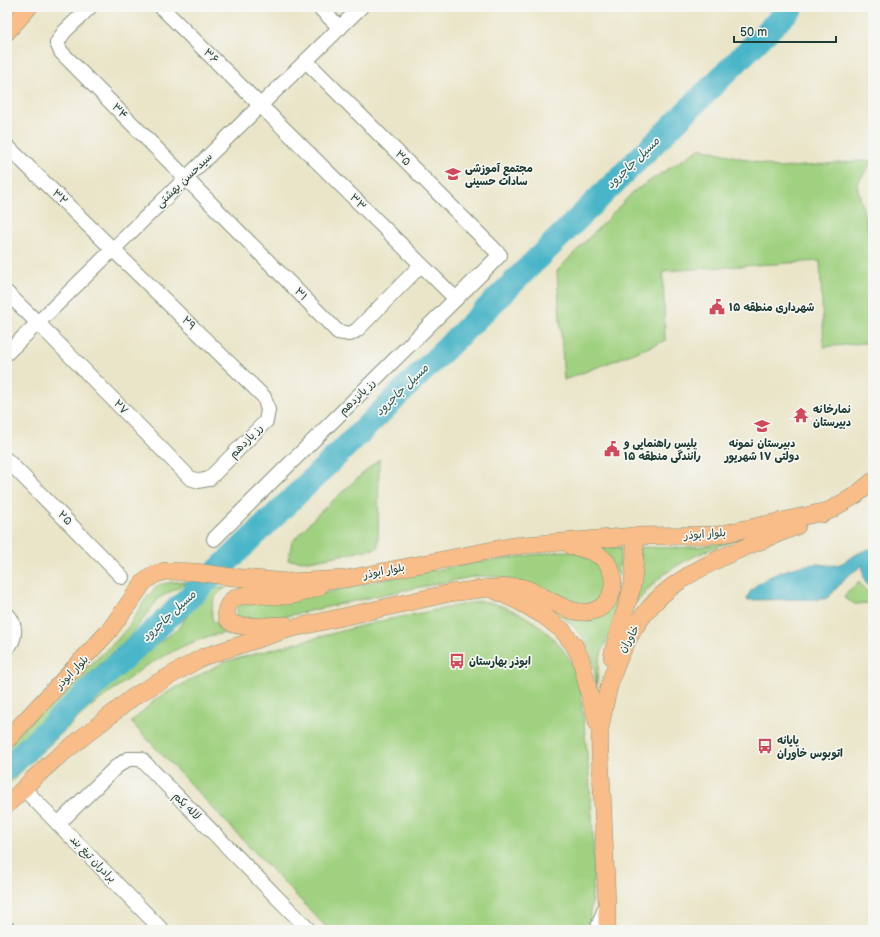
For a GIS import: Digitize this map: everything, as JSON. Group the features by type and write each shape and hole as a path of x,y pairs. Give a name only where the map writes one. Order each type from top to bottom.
{"main road":[{"path":"7,32 29,7"},
{"name":"خاوران","path":"607,930 600,731 611,676 619,655 636,626 649,609 676,584 692,573 725,556 832,510 856,495 873,481"},
{"name":"بلوار ابوذر","path":"7,740 105,636 144,582 154,575 165,571 179,570 288,582 346,578 513,546 635,536 718,535 832,510"},
{"path":"607,692 614,648 630,594 635,562 635,536"},
{"path":"7,806 54,760 136,696 203,657 290,629 450,593 490,588 523,588 565,608 586,612 596,610 604,605 610,596 614,586 612,575 606,562 592,552 570,546 513,546"},
{"path":"306,625 270,624 241,626 231,623 226,617 226,609 230,602 237,597 288,596 346,578"},
{"path":"490,588 518,601 544,616 562,630 574,645 581,659 600,731"}],"street":[{"name":"۳۴","path":"90,7 64,32 57,43 61,52 186,177"},
{"name":"۳۶","path":"161,7 261,104"},
{"path":"319,7 340,28"},
{"name":"سیدحسن بهشتی","path":"7,353 361,7"},
{"name":"۳۵","path":"306,61 500,255"},
{"name":"۳۳","path":"261,104 456,299"},
{"name":"۳۲","path":"7,146 114,249"},
{"name":"۳۱","path":"186,177 338,332 350,334 357,330 421,265"},
{"name":"۲۹","path":"114,249 264,397"},
{"name":"رز پانزدهم","path":"214,539 500,255"},
{"name":"۲۷","path":"7,294 38,323 190,478 199,481 209,479"},
{"name":"رز یازدهم","path":"209,479 266,421 268,410 264,397"},
{"name":"۲۵","path":"7,460 122,577"},
{"path":"7,648 12,643 15,632 10,616"},
{"name":"لاله یکم","path":"58,824 116,767 128,759 141,759 309,930"},
{"name":"برادران تیغ بند","path":"24,789 162,930"},
{"path":"597,930 607,904"}],"green space":[{"path":"701,148 780,168 873,160 857,184 873,253 873,342 824,347 820,261 663,271 665,341 564,380 557,271 634,191"},
{"path":"379,459 378,548 309,561 288,560 292,542 317,515"},
{"path":"754,533 706,551 683,562 658,579 636,603 640,547 671,548 701,546 721,543"},
{"path":"621,547 619,575 596,548"},
{"path":"563,551 577,552 604,568 607,588 596,602 581,607 519,582 497,577 477,576 390,593 269,620 236,617 237,605 241,602 300,598 406,575 486,561"},
{"path":"632,564 613,627 602,651 599,662 596,690 592,656 581,635 566,619 527,594 564,613 620,593 627,570"},
{"path":"172,582 188,582 159,598 131,635 83,680 47,737 135,656 154,646 178,629 192,608 202,597 213,589 227,587 215,597 212,604 212,620 221,626 235,631 209,636 181,647 146,666 90,707 7,786 7,746 30,721 116,641 129,626 144,601 158,585"},
{"path":"859,582 865,590 873,594 873,603 855,604 844,598 847,592"},
{"path":"481,601 513,610 542,629 555,640 566,654 574,668 580,684 589,775 593,843 594,874 589,930 329,930 131,722 157,698 224,662 376,622"}],"water":[{"path":"873,548 873,590 865,582 863,565 846,577 830,596 825,599 747,600 750,592 756,586 775,574 807,565 837,565 859,553"}],"waterway":[{"name":"مسیل جاجرود","path":"7,768 207,581 305,486 792,7"}],"place":[{"name":"مجتمع آموزشی سادات حسینی","path":"453,174"},
{"name":"شهرداری منطقه ۱۵","path":"717,307"},
{"name":"نمارخانه دبیرستان","path":"801,415"},
{"name":"دبیرستان نمونه دولتی ۱۷ شهریور","path":"762,426"},
{"name":"پلیس راهنمایی و رانندگی منطقه ۱۵","path":"612,449"},
{"name":"ابوذر بهارستان","path":"457,661"},
{"name":"پایانه اتوبوس خاوران","path":"765,746"}]}
